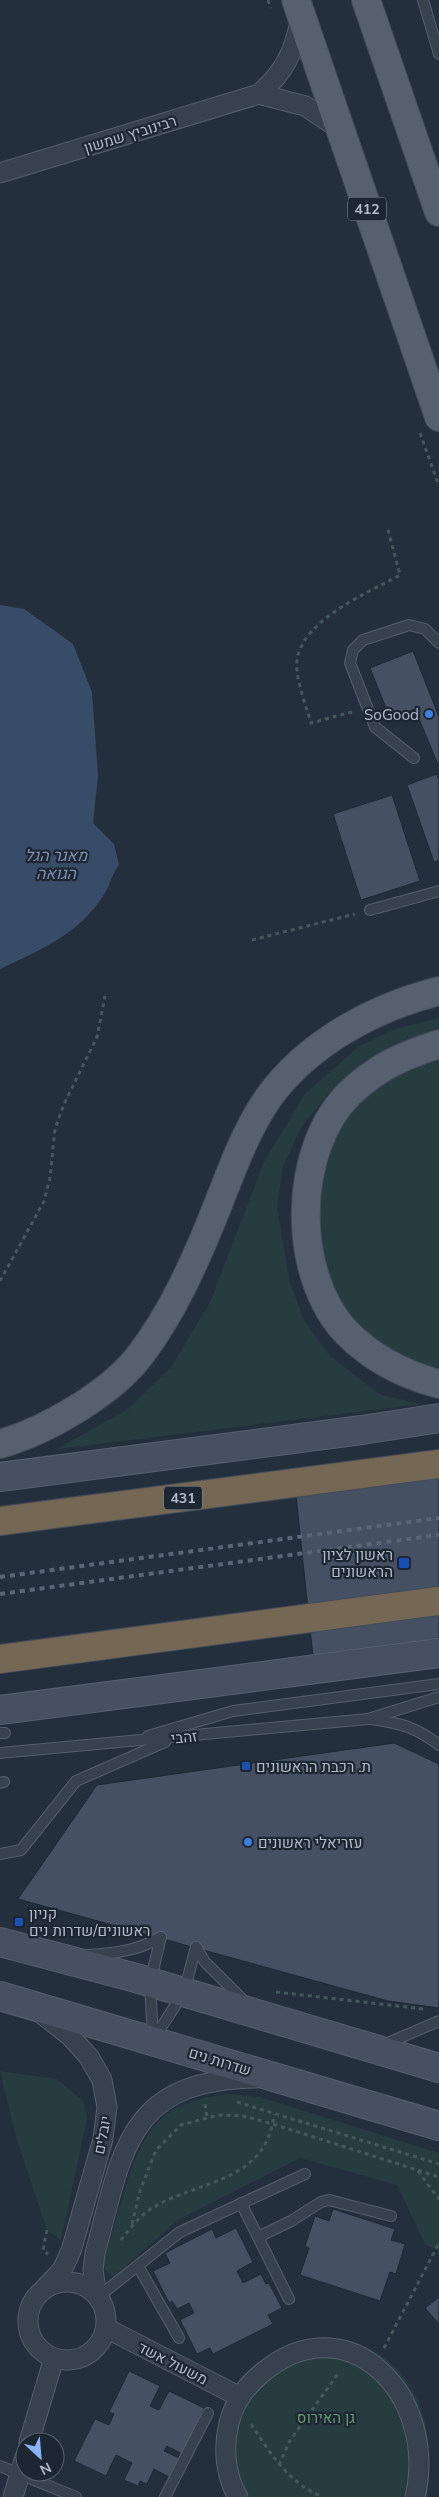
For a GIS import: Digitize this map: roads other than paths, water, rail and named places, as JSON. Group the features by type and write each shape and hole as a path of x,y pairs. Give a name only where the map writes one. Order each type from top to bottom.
{"highway":[{"name":"431","path":"0,1521 439,1464"},
{"path":"0,1659 439,1601"}],"main road":[{"path":"366,0 439,212"},
{"name":"412","path":"298,8 439,417"},
{"path":"0,1444 19,1439 44,1427 82,1404 114,1381 140,1355 170,1310 251,1127 269,1097 295,1067 324,1044 356,1024 390,1008 439,991"},
{"path":"439,1044 407,1054 374,1072 349,1094 328,1122 310,1168 306,1201 307,1239 312,1270 332,1313 347,1332 363,1347 395,1368 419,1379 439,1384"},
{"path":"0,1477 362,1430 439,1418"},
{"path":"2,1725 307,1670 439,1653"},
{"path":"0,1942 54,1954 439,2068"},
{"name":"שדרות נים","path":"12,1999 439,2126"}],"street":[{"name":"רבינוביץ שמשון","path":"0,173 259,94 281,71 292,53 298,8"},
{"path":"259,94 305,106 340,130"},
{"name":"יובלים","path":"12,1999 65,2032 89,2057 102,2080 107,2107 103,2139 71,2251 62,2270 44,2289"},
{"name":"יובלים","path":"98,2297 94,2276 95,2253 126,2146 136,2128 156,2107 180,2092 202,2083 237,2078 277,2078"},
{"path":"74,2282 85,2286 98,2297 106,2316 106,2328 98,2344 84,2356 72,2360 54,2358 39,2349 32,2338 28,2326 30,2308 35,2298 44,2289 56,2283 74,2282"},
{"name":"משעול אשד","path":"106,2328 239,2400"},
{"path":"238,2497 230,2478 225,2447 231,2417 239,2400 256,2377 282,2359 313,2350 329,2348 354,2353 377,2362 398,2379 409,2391 423,2420 427,2452 426,2467 418,2496"},
{"path":"33,2432 54,2358"},
{"path":"13,2497 18,2482"}],"lane":[{"path":"423,0 439,54"},
{"path":"427,11 432,0"},
{"path":"414,758 375,727 350,663 353,650 363,640 409,625 425,628 439,643"},
{"path":"370,910 439,891"},
{"path":"128,1742 233,1711 439,1684"},
{"path":"368,1719 439,1697"},
{"path":"368,1719 400,1723 422,1732 439,1745"},
{"name":"זהבי","path":"0,1753 368,1719"},
{"path":"0,1854 21,1850 76,1781 173,1738"},
{"path":"54,1954 98,1954 128,1950 150,1944 161,1938 150,1982 153,2041"},
{"path":"153,2041 184,1992 196,1947 205,1962 237,1996 273,2020"},
{"path":"374,2049 439,2020"},
{"path":"98,2297 180,2232 304,2174"},
{"path":"258,2237 291,2221 321,2202 329,2200 391,2216"},
{"path":"241,2203 289,2299"},
{"path":"138,2266 179,2338"},
{"path":"165,2497 208,2414"},
{"path":"0,2466 15,2465"},
{"path":"51,2482 76,2497"}],"water":[{"name":"מאגר הגל הגואה","path":"0,605 24,609 73,644 92,692 98,776 93,823 114,844 119,865 103,896 82,921 44,948 0,969"}],"railway":[{"path":"0,1577 439,1518"},
{"path":"0,1594 439,1535"}],"place":[{"name":"SoGood","path":"429,714"},
{"name":"ראשון לציון הראשונים","path":"404,1563"},
{"name":"ת. רכבת הראשונים","path":"246,1766"},
{"name":"עזריאלי ראשונים","path":"248,1842"},
{"name":"קניון ראשונים/שדרות נים","path":"19,1922"}],"park label":[{"name":"גן האירוס","path":"326,2417"}]}
